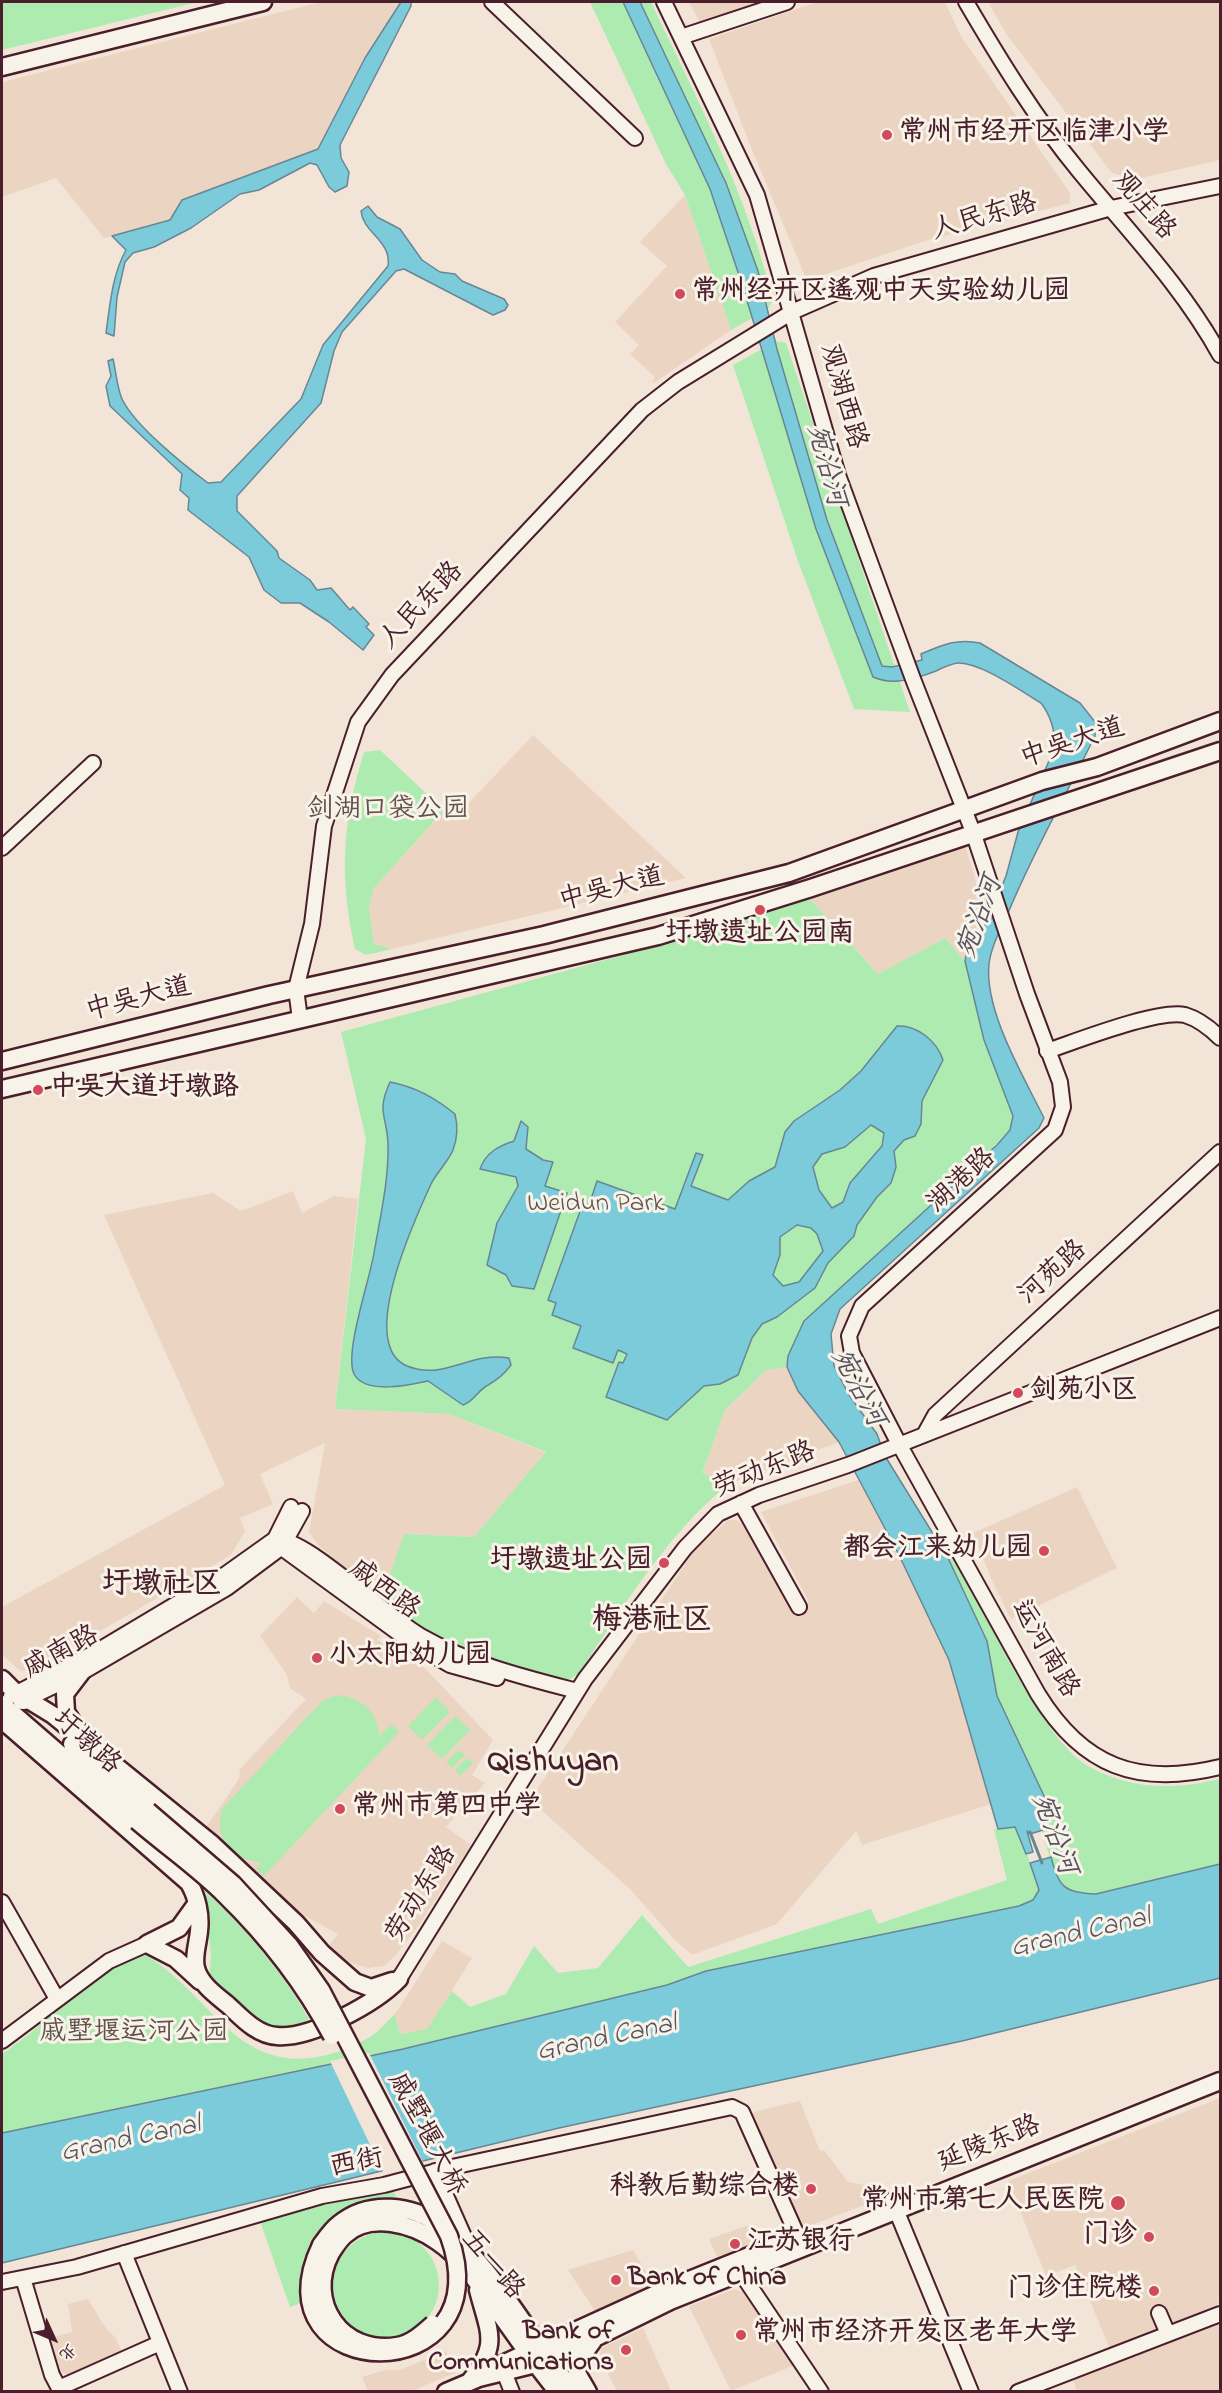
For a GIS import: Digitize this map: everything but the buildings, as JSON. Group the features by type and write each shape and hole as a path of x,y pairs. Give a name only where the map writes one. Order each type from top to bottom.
{"main road":[{"path":"2,67 263,2"},
{"name":"中吴大道","path":"2,1061 296,989 544,935 789,873 1042,781 1096,767 1221,721"},
{"name":"中吴大道","path":"2,1089 658,936 812,888 1089,793 1221,751"},
{"path":"81,1673 65,1694 66,1712 71,1724 104,1755 212,1844 355,1982 371,1988 399,1979"},
{"name":"圩墩路","path":"2,1679 133,1798 142,1816"},
{"path":"23,1698 104,1755 133,1798"},
{"path":"3,1709 189,1883 197,1902 200,1929 196,1967 204,1984"},
{"name":"圩墩路","path":"3,1709 142,1816"},
{"name":"戚墅堰大桥","path":"142,1816 225,1894 281,1956 309,1993 442,2247 449,2280 446,2303 435,2323 420,2336 399,2346 379,2347 361,2344 348,2336 325,2307 320,2285 326,2249"},
{"path":"147,1944 179,1928 197,1902"},
{"path":"147,1944 176,1959 254,2028 276,2036 296,2035 360,2010 387,1991 399,1979"},
{"name":"延陵东路","path":"538,2356 593,2341 798,2237 894,2205 1221,2070"},
{"name":"延陵东路","path":"446,2391 504,2372 667,2289 737,2267 1221,2081"},
{"name":"五一路","path":"326,2249 338,2224 356,2214 374,2208 410,2210 441,2226 476,2260 538,2356"},
{"name":"五一路","path":"326,2249 345,2234 374,2222 394,2224 439,2242 476,2281 566,2389"},
{"path":"475,2380 487,2360 490,2340 476,2281"},
{"path":"566,2389 568,2366 593,2341"},
{"path":"588,2391 577,2373 579,2360 593,2341"},
{"path":"475,2380 538,2356"}],"street":[{"path":"492,2 635,138"},
{"name":"观湖西路","path":"664,2 757,195 838,476 912,679 964,809"},
{"path":"681,37 787,2"},
{"name":"观庄路","path":"966,2 1040,118 1079,171 1165,270 1207,329 1221,355"},
{"name":"人民东路","path":"300,1018 296,989 312,924 324,826 344,759 358,722 392,675 642,410 678,382 771,324 792,312 874,276 1112,208 1221,186"},
{"path":"2,848 93,763"},
{"path":"964,809 973,832"},
{"name":"湖港路","path":"892,1447 852,1353 849,1336 862,1306 1055,1130 1063,1107 1060,1082 1006,934 973,832"},
{"path":"1047,1050 1157,1015 1185,1015 1211,1028 1221,1038"},
{"name":"河苑路","path":"924,1435 935,1414 1221,1152"},
{"name":"劳动东路","path":"399,1979 575,1695 685,1548 718,1514 741,1503 848,1465 1221,1318"},
{"name":"运河南路","path":"892,1447 1038,1694 1068,1735 1094,1757 1147,1774 1188,1775 1221,1767"},
{"path":"741,1503 800,1607"},
{"name":"戚南路","path":"23,1698 81,1673 227,1588 282,1543 296,1509"},
{"name":"戚西路","path":"282,1543 310,1554 411,1630 455,1655 575,1695"},
{"name":"戚南路","path":"3,1709 223,1576 282,1543"},
{"path":"2,1902 57,1999"},
{"path":"2,2041 109,1961 147,1944"},
{"name":"西街","path":"2,2282 77,2267 322,2196 384,2185 435,2171 732,2107 738,2108 778,2188 798,2237"},
{"path":"435,2171 476,2260"},
{"path":"894,2205 970,2391"},
{"path":"124,2253 180,2391"},
{"path":"737,2267 821,2391"},
{"path":"23,2278 52,2376 60,2390 160,2343"},
{"path":"1160,2313 1168,2334"},
{"path":"1018,2391 1221,2314"},
{"path":"504,2372 512,2391"}],"shaded area":[{"path":"321,2 401,2 365,58 318,149 182,200 170,220 104,238 56,178 2,197 2,82"},
{"path":"689,2 765,2 700,23"},
{"name":"常州市经开区临津小学","path":"817,2 945,2 961,36 1070,193 1070,203 925,241 814,278 805,276 752,150 709,39"},
{"path":"988,2 1220,2 1220,160 1132,180 1111,172 1007,35"},
{"name":"常州经开区遥观中天实验幼儿园","path":"685,195 731,330 654,383 652,381 655,377 630,354 639,345 615,322 667,266 640,242"},
{"path":"533,735 686,878 392,949 374,944 369,906 374,888 456,797 466,806"},
{"path":"965,846 988,920 974,940 965,961 945,938 878,974 809,898"},
{"path":"293,1191 302,1213 334,1196 358,1199 335,1409 449,1414 546,1453 474,1537 404,1534 389,1589 391,1608 319,1546 309,1532 325,1443 260,1474 273,1504 240,1518 245,1531 231,1555 35,1669 21,1671 2,1655 2,1607 225,1485 104,1215 213,1193 241,1211"},
{"path":"787,1367 798,1391 839,1442 729,1484 702,1473 725,1410 766,1370"},
{"path":"858,1480 898,1553 949,1660 991,1804 862,1845 856,1831 777,1924 692,1955 675,1940 631,1890 530,1800 695,1549 728,1520 736,1520 742,1524 792,1612 809,1602 761,1512"},
{"name":"都会江来幼儿园","path":"1077,1487 1117,1568 1011,1619 993,1583 973,1533"},
{"name":"常州市第四中学","path":"297,1597 314,1613 324,1601 381,1636 377,1640 420,1663 493,1740 472,1775 485,1783 446,1827 471,1845 421,1922 397,1954 384,1966 368,1968 348,1962 327,1948 338,1934 296,1911 205,1829 239,1779 240,1769 306,1699 290,1688 287,1675 260,1636"},
{"path":"442,1941 472,1958 428,2029 400,2034 395,2014"},
{"name":"常州市第七人民医院","path":"1220,2098 1220,2303 1110,2349 1075,2265 1046,2276 1008,2181"},
{"name":"常州市第七人民医院","path":"800,2101 820,2151 824,2150 848,2182 865,2185 872,2202 804,2228 800,2226 750,2117 753,2112"},
{"path":"749,2225 759,2247 720,2263 709,2239"},
{"path":"633,2250 656,2288 597,2314 568,2270"},
{"name":"常州市经济开发区老年大学","path":"735,2289 750,2294 797,2364 731,2391 689,2306"},
{"path":"88,2299 105,2327 115,2337 123,2354 70,2376 60,2372 49,2338 72,2332 68,2304"},
{"path":"1220,2321 1220,2391 1077,2391 1073,2379"},
{"path":"643,2328 671,2391 617,2391 599,2357 602,2348"},
{"path":"446,2351 455,2373 412,2391 368,2391 362,2377 385,2370 400,2370"}],"green space":[{"path":"2,2 198,2 2,50"},
{"path":"590,2 651,2 720,148 750,224 773,301 767,310 731,330 685,195 666,164"},
{"path":"776,341 786,343 910,712 854,709 798,561 733,365"},
{"name":"剑湖口袋公园","path":"380,750 444,810 374,888 369,906 374,944 392,949 366,955 355,949 347,897 345,850 351,803 364,752"},
{"name":"Weidun Park","path":"809,898 878,974 945,938 965,961 984,1040 1013,1116 1010,1130 814,1331 817,1368 787,1367 766,1370 725,1410 702,1473 729,1484 707,1503 666,1548 629,1598 579,1673 569,1680 557,1682 468,1653 391,1608 390,1575 404,1534 474,1537 546,1452 449,1414 335,1409 366,1139 341,1032 664,944"},
{"path":"955,1556 1032,1701 1051,1729 1070,1751 1088,1766 1104,1774 1136,1784 1186,1785 1220,1779 1220,1864 1096,1894 1075,1893 1064,1888 1052,1863 1041,1825 1038,1807 1045,1798 997,1696 987,1641 948,1558"},
{"path":"338,1695 354,1699 367,1707 375,1719 379,1736 391,1724 399,1732 264,1876 256,1869 261,1862 241,1857 227,1846 220,1830 222,1809 322,1701"},
{"path":"436,1697 450,1712 422,1740 408,1726"},
{"path":"455,1716 470,1730 442,1759 427,1745"},
{"path":"459,1750 465,1755 452,1768 446,1762"},
{"path":"467,1758 473,1763 460,1776 455,1770"},
{"name":"戚墅堰运河公园","path":"1006,1826 1015,1827 1020,1833 1039,1890 1033,1900 1019,1906 706,1971 667,1985 403,2049 2,2133 2,2054 28,2035 108,1966 142,1953 168,1971 239,2038 255,2048 286,2058 319,2057 368,2038 395,2014 400,2034 427,2029 452,1991 470,2007 506,1994 534,1946 558,1973 598,1968 642,1915 688,1967 871,1909 878,1924 1007,1880 994,1830"},
{"path":"196,1883 258,1946 285,1981 309,2019 293,2025 278,2027 265,2025 242,2011 209,1980 211,1955 207,1917"},
{"path":"393,2190 398,2201 323,2230 308,2254 304,2302 290,2307 261,2224 266,2217 326,2199"},
{"path":"386,2232 406,2236 423,2248 435,2265 439,2285 435,2305 423,2322 406,2334 386,2338 366,2334 349,2322 337,2305 333,2285 337,2265 349,2248 366,2236"}],"water":[{"path":"401,2 411,2 411,6 340,145 341,158 349,172 347,186 335,192 329,187 317,165 310,163 259,190 240,194 191,228 154,247 133,253 125,262 117,297 114,336 106,333 115,280 126,250 112,236 170,220 182,200 318,149 365,58"},
{"path":"623,2 640,2 726,183 758,271 777,349 827,520 882,666 892,667 922,660 921,654 950,643 964,641 980,643 1080,703 1095,722 1095,736 1028,868 997,938 989,964 989,982 999,1023 1016,1064 1044,1118 1039,1128 840,1309 831,1334 834,1366 849,1395 877,1434 885,1456 948,1558 987,1641 997,1696 1045,1798 1038,1809 1043,1830 1030,1834 1027,1831 1033,1852 1026,1854 1015,1827 998,1829 949,1660 898,1553 839,1442 798,1391 787,1367 788,1356 804,1321 997,1145 1010,1130 1013,1116 984,1040 965,961 967,949 988,920 1006,876 1018,832 1055,747 1053,729 1050,718 1041,703 1000,678 967,664 952,664 912,679 888,681 873,677 816,529 742,284 710,189"},
{"path":"368,206 377,217 400,229 422,260 440,272 455,274 462,281 504,299 508,305 505,310 493,315 404,269 396,271 342,332 334,351 321,403 237,496 237,511 277,551 279,558 310,580 317,590 331,588 350,610 353,607 369,624 366,627 374,635 363,650 329,622 300,603 281,603 264,590 249,557 188,510 189,498 180,490 182,474 110,406 106,386 111,376 108,361 113,359 122,399 128,410 186,466 208,483 221,482 301,399 323,345 388,266 386,250 363,219 361,211"},
{"path":"897,1026 919,1031 936,1047 943,1060 922,1101 921,1124 915,1136 904,1140 894,1151 896,1167 891,1183 877,1197 857,1225 854,1236 828,1263 815,1288 777,1317 762,1324 752,1338 738,1375 720,1384 704,1386 667,1420 606,1397 619,1362 623,1363 627,1354 618,1350 613,1363 573,1348 581,1326 552,1315 556,1303 548,1300 583,1203 589,1205 597,1181 675,1209 696,1153 703,1155 691,1186 728,1200 749,1181 775,1167 785,1132 794,1121 840,1090 861,1071","holes":["871,1125 884,1133 882,1146 850,1183 843,1202 832,1208 819,1190 813,1167 822,1154 845,1147","797,1225 811,1228 817,1234 823,1251 799,1282 783,1286 773,1275 780,1255 780,1237"]},
{"path":"390,1082 417,1090 448,1108 455,1114 457,1132 453,1150 431,1184 403,1250 388,1307 387,1333 393,1353 407,1366 421,1370 446,1368 482,1358 509,1358 511,1365 505,1372 463,1405 428,1381 388,1387 368,1385 354,1374 352,1350 372,1265 386,1185 388,1144 383,1108"},
{"path":"521,1121 528,1127 526,1149 543,1160 553,1162 545,1186 567,1193 534,1289 512,1286 506,1275 487,1265 497,1223 518,1186 516,1177 480,1169 486,1158 494,1151 514,1141"},
{"name":"Grand Canal","path":"1051,1857 1060,1882 1064,1886 1077,1892 1096,1894 1220,1864 1220,1978 962,2041 559,2128 2,2263 2,2133 403,2049 667,1985 706,1971 1019,1906 1033,1900 1039,1890 1030,1863"}],"pier":[{"path":"369,2053 424,2164 384,2174 330,2061"}],"waterway":[{"name":"宛沿河","path":"1030,1832 1042,1863"}],"place":[{"name":"常州市经开区临津小学","path":"887,135"},
{"name":"常州经开区遥观中天实验幼儿园","path":"680,294"},
{"name":"圩墩遗址公园南","path":"760,910"},
{"name":"中吴大道圩墩路","path":"38,1090"},
{"name":"剑苑小区","path":"1018,1393"},
{"name":"都会江来幼儿园","path":"1044,1551"},
{"name":"圩墩遗址公园","path":"664,1563"},
{"name":"小太阳幼儿园","path":"317,1658"},
{"name":"常州市第四中学","path":"340,1809"},
{"name":"科教后勤综合楼","path":"811,2189"},
{"name":"常州市第七人民医院","path":"1118,2203"},
{"name":"门诊","path":"1149,2237"},
{"name":"江苏银行","path":"735,2244"},
{"name":"Bank of China","path":"616,2280"},
{"name":"门诊住院楼","path":"1154,2291"},
{"name":"常州市经济开发区老年大学","path":"741,2335"},
{"name":"Bank of Communications","path":"626,2350"}],"district":[{"name":"圩墩社区","path":"162,1587"},
{"name":"梅港社区","path":"652,1623"},
{"name":"Qishuyan","path":"553,1765"}]}
